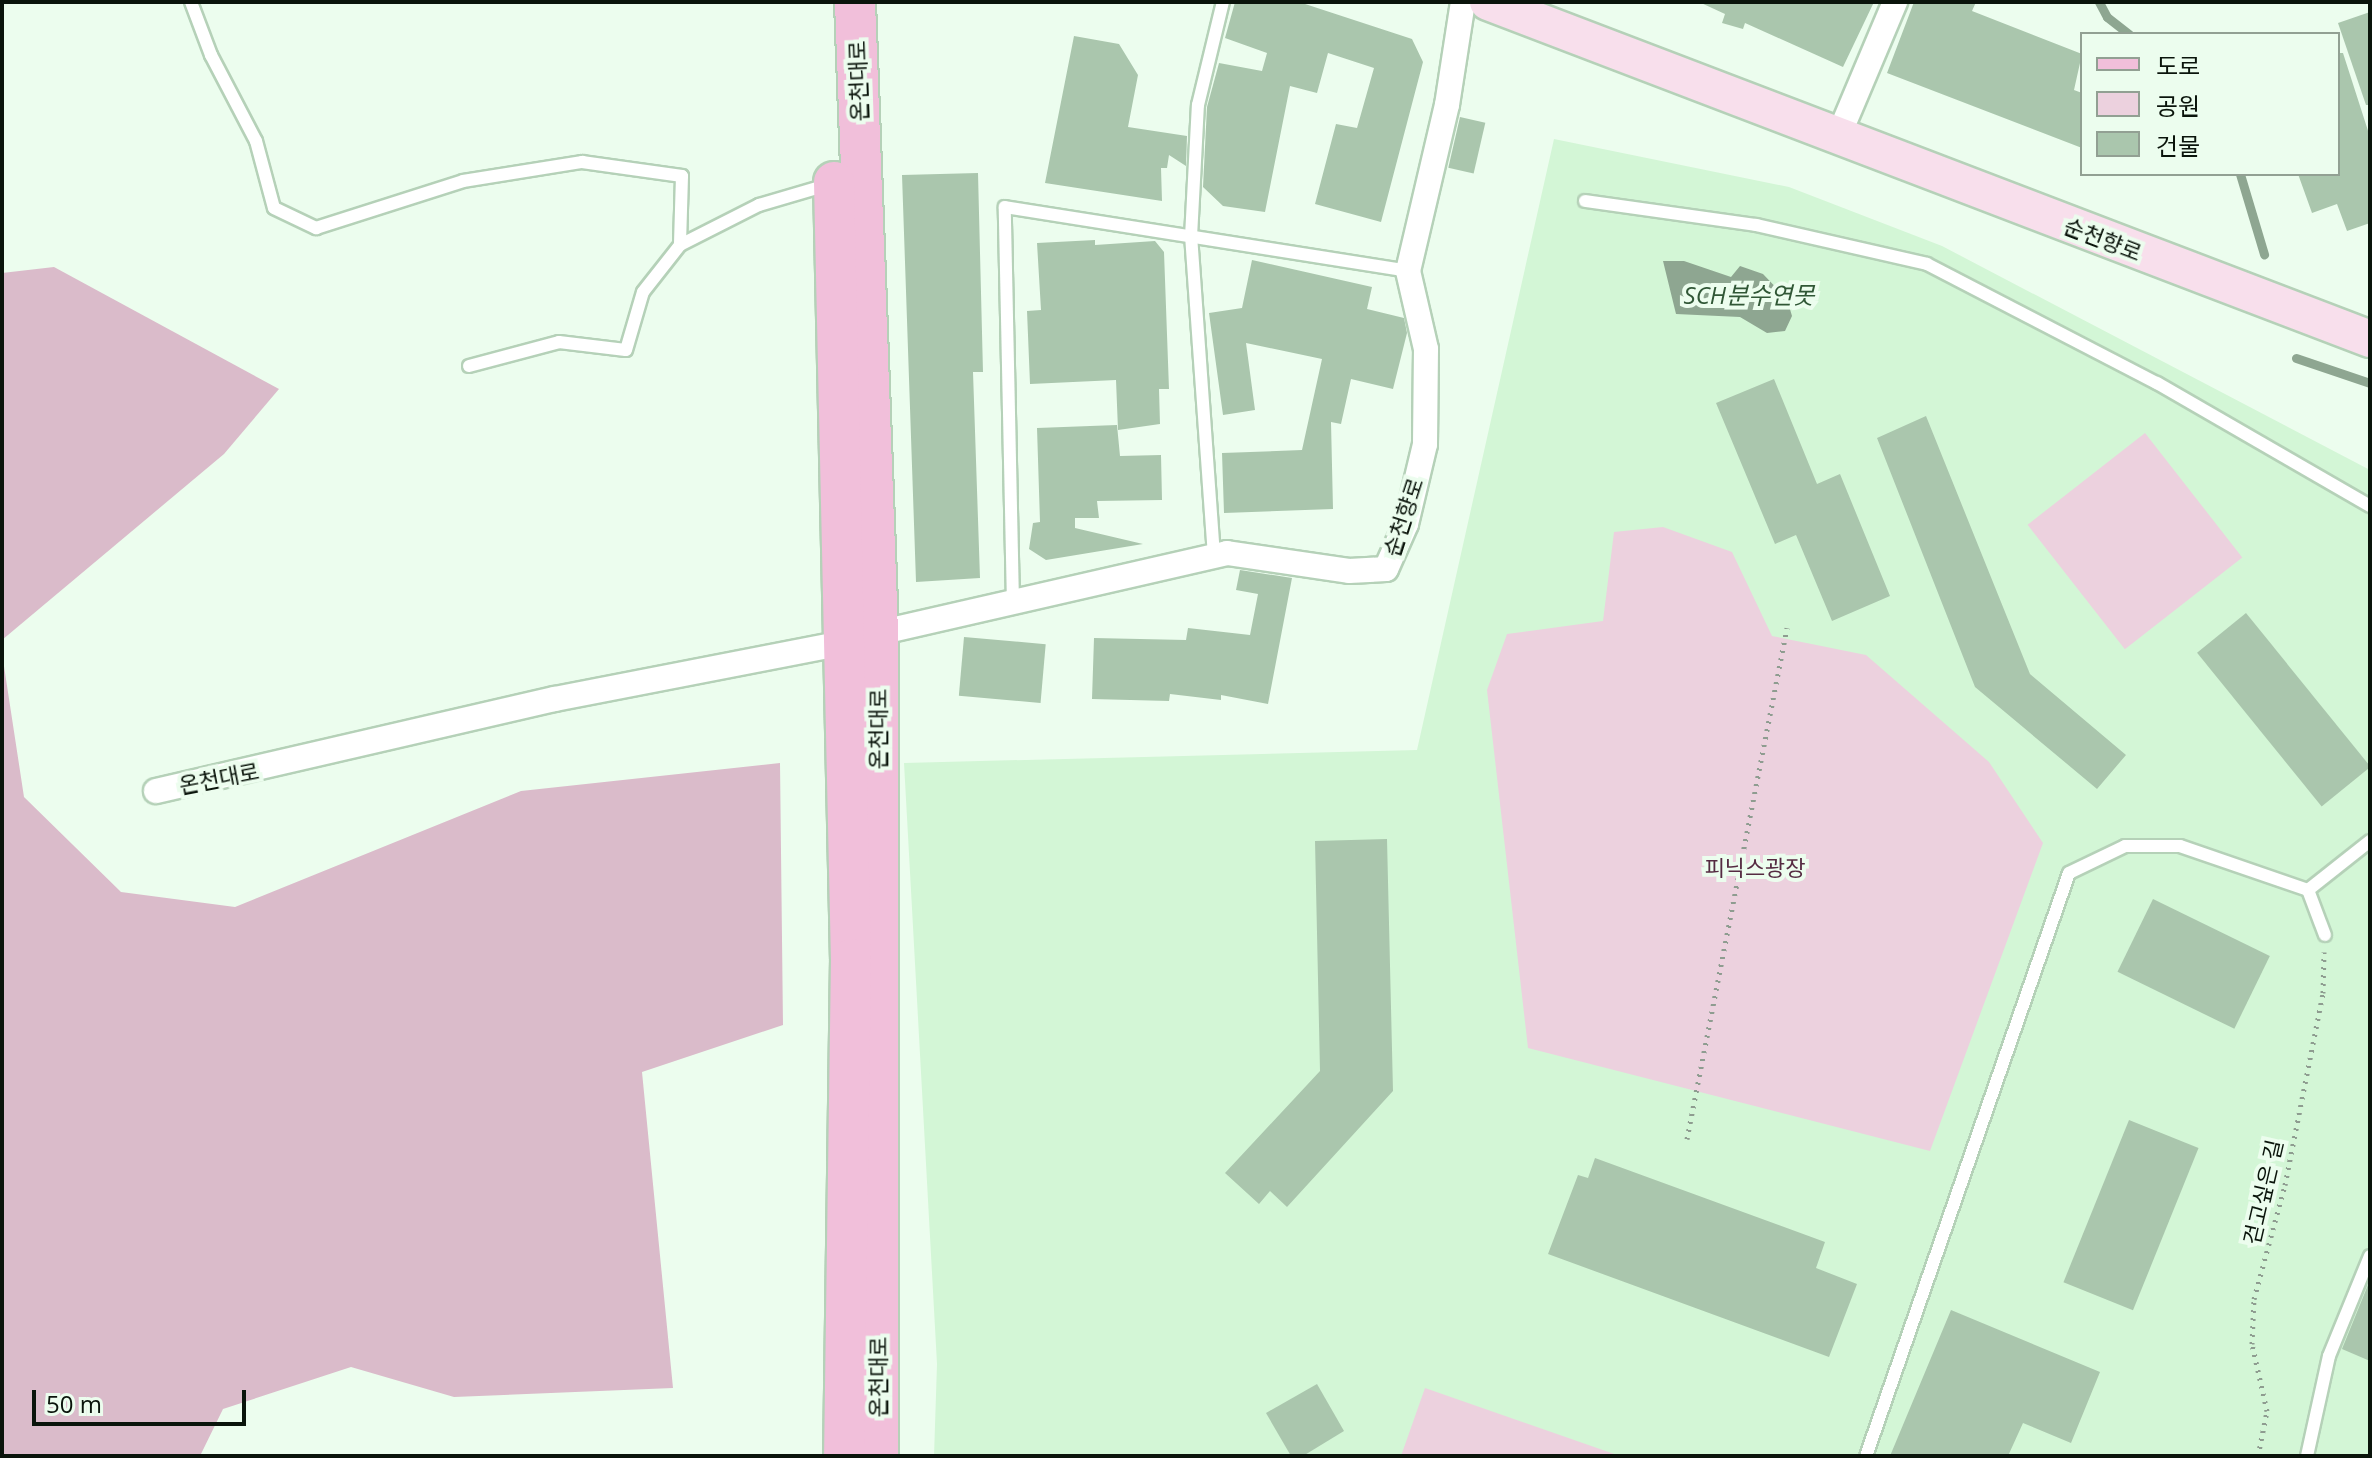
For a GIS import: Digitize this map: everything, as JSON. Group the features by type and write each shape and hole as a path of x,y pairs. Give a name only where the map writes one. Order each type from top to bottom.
{"main road":[{"name":"온천대로","path":"830,2 834,183 861,638 851,959 844,1456"},
{"name":"온천대로","path":"855,2 861,638 878,1456"},
{"name":"순천향로","path":"1488,2 2370,339"}],"street":[{"name":"순천향로","path":"861,638 1214,556 1349,571 1386,569 1406,524 1425,444 1426,349 1408,271 1447,105 1463,2"},
{"path":"1838,137 1895,2"},
{"name":"온천대로","path":"156,791 555,699 861,638"}],"lane":[{"path":"191,2 211,55 256,141 274,208 316,228 463,181 582,162 682,176 680,245"},
{"path":"1214,556 1191,237 1198,105 1223,2"},
{"path":"469,366 559,342 626,350 643,292 680,245 759,205 834,183"},
{"path":"1585,201 1756,225 1927,264 2170,391 2370,506"},
{"path":"1013,604 1005,207 1408,271"},
{"path":"2308,890 2370,841"},
{"path":"1866,1456 2069,873 2125,846 2180,846 2308,890"},
{"path":"2308,890 2325,935"},
{"path":"2307,1456 2329,1356 2370,1256"}],"path":[{"path":"1687,1139 1787,628"},
{"name":"걷고싶은 길","path":"2258,1456 2267,1411 2252,1344 2254,1299 2285,1185 2323,993 2325,935"}],"shaded area":[{"path":"1554,139 1789,187 1942,246 2370,470 2370,1456 934,1456 937,1364 904,763 1417,750"},
{"path":"54,267 279,389 224,454 2,640 2,273"},
{"path":"2,653 24,797 121,892 235,907 521,791 780,763 783,1025 642,1072 673,1388 454,1397 351,1367 223,1409 200,1456 2,1456"}],"green space":[{"path":"2145,433 2242,558 2125,649 2028,525"},
{"name":"피닉스광장","path":"1663,527 1732,552 1772,636 1866,655 1989,762 2043,843 1930,1151 1528,1048 1487,690 1507,634 1603,621 1614,532"},
{"path":"1425,1388 1620,1456 1401,1456"}],"water":[{"name":"SCH분수연못","path":"1663,261 1684,261 1731,277 1740,266 1763,274 1787,299 1792,316 1785,331 1767,333 1740,317 1676,314"}],"building":[{"path":"1235,2 1299,2 1412,39 1423,62 1381,222 1315,204 1336,124 1357,128 1374,68 1328,53 1317,93 1290,86 1265,212 1223,206 1203,187 1207,107 1219,63 1262,71 1267,53 1225,38"},
{"path":"1699,2 1874,2 1843,67 1745,23 1743,29 1722,23 1725,14"},
{"path":"1914,2 1976,2 1972,11 2080,53 2074,90 2080,92 2080,147 1887,73"},
{"path":"2370,12 2370,105 2366,105 2338,23"},
{"path":"1074,36 1119,44 1138,75 1128,127 1187,136 1186,166 1169,155 1167,168 1161,168 1162,201 1045,183"},
{"path":"2340,53 2343,53 2370,137 2370,223 2347,231 2337,204 2312,213 2299,176 2340,176"},
{"path":"1460,117 1485,123 1474,174 1448,168"},
{"path":"978,173 983,372 973,372 980,578 916,582 902,175"},
{"path":"1095,240 1095,245 1155,241 1164,252 1169,389 1159,389 1160,424 1118,430 1116,380 1030,384 1027,311 1041,310 1037,243"},
{"path":"1252,260 1372,287 1367,309 1404,318 1407,333 1393,389 1351,379 1341,424 1331,422 1333,509 1224,513 1222,453 1302,450 1322,359 1246,343 1255,410 1223,415 1209,313 1242,308"},
{"path":"1774,379 1817,484 1840,474 1890,596 1832,621 1796,535 1775,544 1716,403"},
{"path":"1926,416 2030,674 2126,755 2097,789 1975,687 1877,438"},
{"path":"1117,425 1120,456 1161,455 1162,500 1097,501 1099,518 1075,518 1075,528 1143,544 1046,560 1029,549 1033,523 1040,522 1037,428"},
{"path":"1240,570 1292,578 1268,704 1221,695 1221,700 1170,694 1169,701 1092,699 1094,638 1186,640 1188,628 1250,635 1258,594 1236,590"},
{"path":"2246,613 2370,766 2322,807 2197,653"},
{"path":"964,637 1046,644 1041,703 959,696"},
{"path":"1387,839 1393,1091 1287,1207 1270,1191 1259,1204 1225,1173 1320,1071 1315,841"},
{"path":"2153,899 2270,956 2234,1029 2117,972"},
{"path":"2129,1120 2199,1148 2133,1310 2063,1282"},
{"path":"1595,1158 1825,1242 1816,1268 1857,1284 1829,1357 1548,1254 1578,1175 1588,1178"},
{"path":"2370,1280 2370,1361 2342,1349"},
{"path":"1951,1310 2100,1372 2071,1443 2023,1423 2008,1456 1890,1456"},
{"path":"1317,1384 1344,1431 1303,1456 1291,1456 1266,1413"}],"waterway":[{"path":"2099,2 2107,17 2126,32"},
{"path":"2241,176 2264,254"},
{"path":"2296,358 2370,383"}]}
